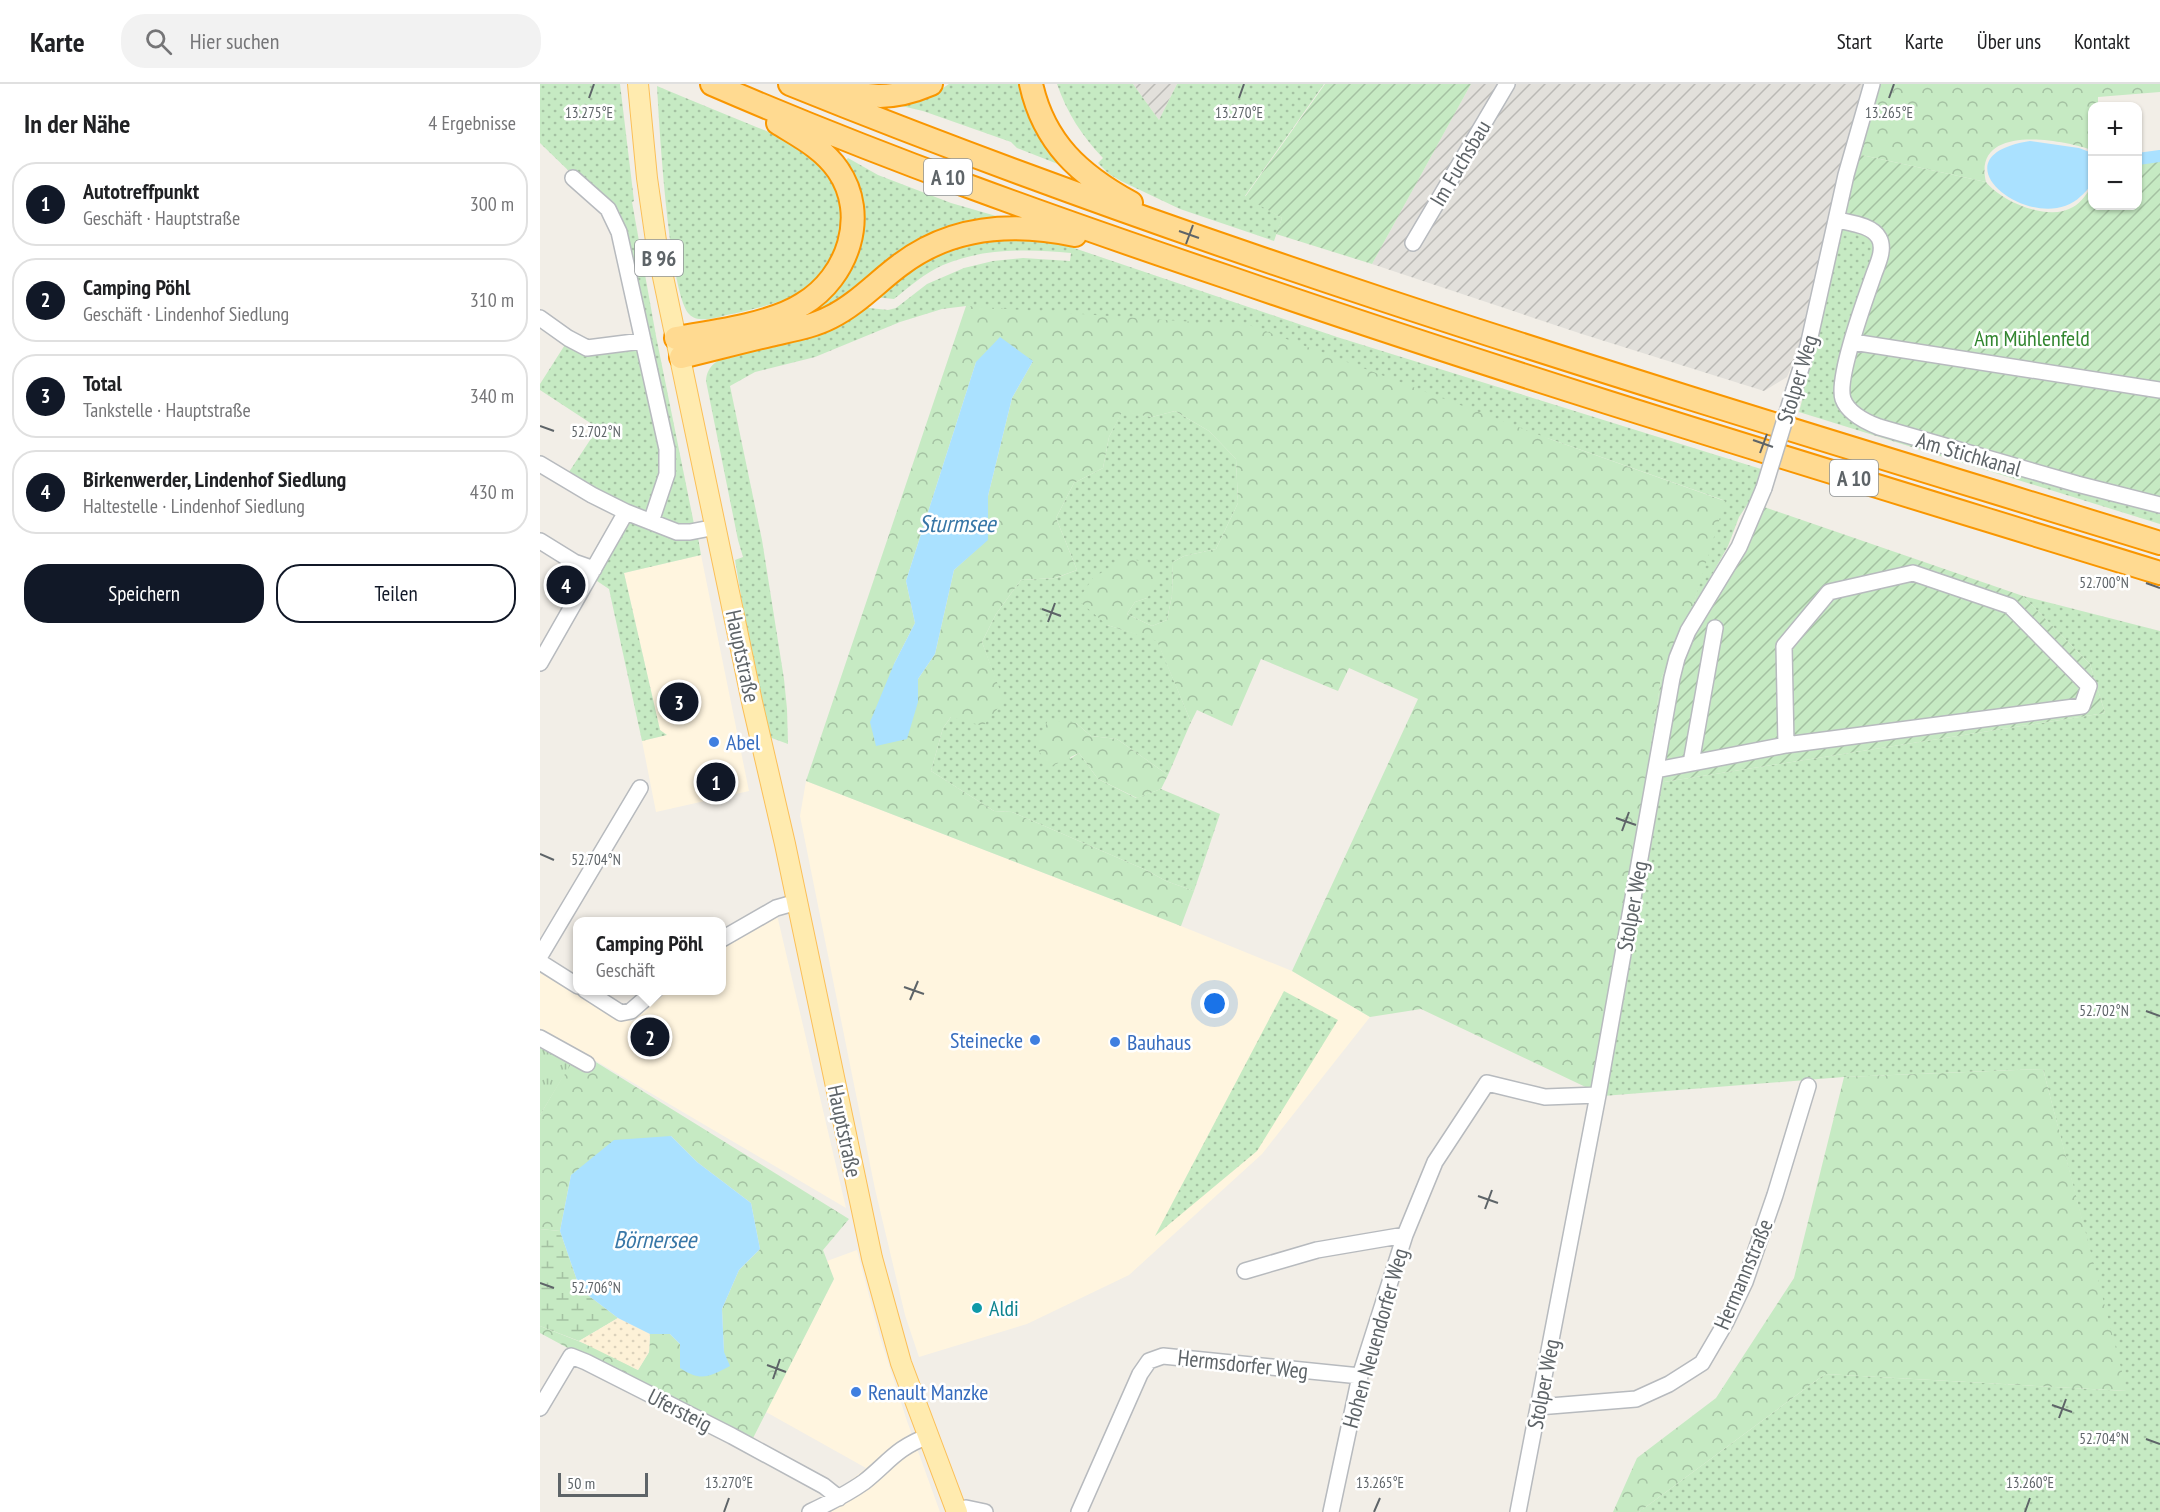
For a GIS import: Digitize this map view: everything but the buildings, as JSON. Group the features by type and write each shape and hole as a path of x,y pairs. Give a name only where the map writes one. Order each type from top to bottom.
{"highway":[{"name":"A 10","path":"790,84 921,137 1360,292 2160,543"},
{"path":"815,84 868,96 885,96 901,95 931,84"},
{"path":"1031,84 1046,127 1067,157 1081,170 1116,194 1199,237"},
{"name":"A 10","path":"717,86 996,196 1176,260 1537,380 2160,573"},
{"path":"678,347 767,319 802,305 826,287 837,274 850,242 852,219 850,200 844,182 832,162 814,145 717,86"},
{"path":"678,347 819,323 846,308 922,250 964,233 1012,228 1072,234 1176,260"}],"main road":[{"name":"Hauptstraße","path":"638,84 656,241 754,712 884,1307 901,1363 956,1511"}],"street":[{"name":"Im Fuchsbau","path":"1413,243 1507,84"},
{"name":"Stolper Weg","path":"1518,1512 1598,1095 1672,678 1680,651 1696,616 1721,580 1739,547 1764,488 1808,346 1838,220 1846,175 1872,84"},
{"path":"573,178 603,205 615,223 622,243 642,341 666,440 668,459 664,486 651,522"},
{"name":"Am Stichkanal","path":"1838,220 1870,230 1879,237 1881,246 1881,255 1845,371 1842,397 1847,407 1868,422 1943,447 2160,506"},
{"path":"540,318 587,348 642,341"},
{"path":"1853,342 2160,390"},
{"path":"540,464 592,495 651,522 684,533 716,527"},
{"path":"540,663 626,512"},
{"path":"540,542 594,570"},
{"path":"1656,770 1786,745 2082,706 2089,686 2010,606 1913,573 1828,592 1784,646 1786,745"},
{"path":"1691,763 1715,628"},
{"path":"540,956 640,788"},
{"path":"726,937 776,908 797,902"},
{"path":"540,962 573,983"},
{"path":"593,995 621,1013 631,1011 649,995"},
{"path":"540,1038 587,1064"},
{"name":"Hohen Neuendorfer Weg","path":"1331,1512 1360,1376 1405,1235 1435,1162 1486,1083 1545,1097 1598,1095"},
{"name":"Hermannstraße","path":"1538,1407 1636,1399 1669,1384 1702,1362 1726,1322 1745,1282 1775,1195 1808,1086"},
{"name":"Hohen Neuendorfer Weg","path":"1245,1271 1317,1250 1405,1235"},
{"name":"Ufersteig","path":"540,1408 571,1356 732,1436 824,1486 839,1498"},
{"name":"Hermsdorfer Weg","path":"1079,1512 1140,1374 1149,1361 1163,1356 1360,1376"},
{"path":"810,1512 839,1498 864,1482 904,1446 929,1437"},
{"path":"956,1511 966,1508 986,1512"}],"shaded area":[{"path":"1133,84 1177,84 1159,120"},
{"path":"1471,84 1867,84 1802,340 1787,377 1764,391 1582,334 1372,264"},
{"path":"701,555 749,791 656,812 642,741 666,735 660,730 624,573"},
{"path":"806,781 1292,971 1370,1017 1262,1154 1129,1275 1027,1324 919,1357 905,1315 875,1189 800,816"},
{"path":"777,915 846,1208 540,1028 540,967 573,987 573,995 587,995 632,1022 663,995 726,995 726,944"},
{"path":"857,1250 880,1337 940,1512 812,1512 819,1499 841,1488 866,1468 766,1412 834,1279 827,1261"}],"green space":[{"path":"540,84 620,84 634,201 632,202 695,529 653,521 669,475 620,232 574,176 540,143"},
{"path":"949,84 1022,84 1063,166 1017,148 1011,142 923,111 893,104 940,90"},
{"path":"1057,84 1133,84 1159,120 1177,84 1324,84 1245,196 1282,218 1274,241 1180,209 1109,174 1098,163 1103,158 1076,124"},
{"path":"1325,84 1471,84 1372,264 1276,234 1282,218 1245,197"},
{"path":"1879,84 2160,84 2160,92 2098,97 2098,102 2088,102 2088,149 2041,140 2005,143 1992,151 1985,163 1986,182 1857,154"},
{"path":"657,86 785,139 803,148 822,165 834,184 838,197 842,219 841,232 839,245 830,264 810,285 787,298 746,311 704,319 698,319 689,314 682,300 671,242"},
{"name":"Am Mühlenfeld","path":"1857,154 1986,182 2014,203 2026,208 2052,212 2063,211 2076,205 2088,192 2088,210 2142,210 2142,162 2160,160 2160,502 1880,425 1845,397 1884,246 1842,218"},
{"path":"848,158 878,175 951,203 1010,220 828,309 801,317 848,274 843,163"},
{"path":"1842,218 1859,222 2160,502 2160,524 1799,412 1804,393 1798,390"},
{"path":"987,238 1046,241 1065,245 1337,337 1761,469 1753,496 1739,517 1728,546 1691,612 1723,500 1550,439 966,306 942,309 900,322 815,357 755,372 730,386 762,540 784,679 788,744 769,737 756,685 735,560 743,557 706,381 708,371 718,361 731,354 860,307 888,310 896,308 927,284 964,268 993,261 1023,258 1070,261 1071,253 1006,251 974,255 936,268 894,299 874,297 933,254"},
{"path":"966,306 1252,326 1550,439 1725,501 1691,612 1661,679 1645,785 1608,991 1594,1091 1421,1009 1370,1017 1292,971 1418,699 1349,668 1338,691 1261,659 1232,726 1197,710 1191,722 1157,641 1107,625 1078,600 1093,578 1126,557 1146,563 1163,579 1147,598 1135,602 1127,614 1152,626 1167,620 1172,595 1173,562 1184,556 1216,549 1238,503 1236,459 1209,431 1175,411 1152,417 1122,412 1109,437 1103,468 1074,483 1056,518 1077,570 1055,578 1021,580 996,614 982,642 1004,701 983,726 951,717 943,728 931,771 994,811 1012,812 1146,870 1166,881 1194,891 1181,926 806,781","holes":["1033,361 1012,398 988,496 988,539 954,570 935,654 918,679 918,702 894,664 915,623 906,581 976,362"]},
{"path":"568,340 641,342 666,450 651,520 565,478 598,428 540,390 540,384"},
{"path":"1122,411 1152,417 1175,411 1209,431 1236,459 1238,503 1216,549 1184,556 1173,562 1172,595 1167,620 1152,626 1127,614 1135,602 1147,598 1146,563 1107,625 1157,640 1191,722 1168,775 1117,739 1091,736 1076,723 1070,759 1079,753 1098,779 1136,798 1161,789 1220,814 1194,891 1166,881 1146,870 1012,812 994,811 931,771 943,728 951,717 1003,701 982,642 996,614 1021,580 1056,578 1077,570 1056,518 1074,483 1103,468 1109,437"},
{"path":"1764,507 2023,596 2090,664 2105,713 1645,785 1661,679 1691,612 1747,547"},
{"path":"627,513 697,532 701,555 624,573 660,730 667,735 642,741 609,589 591,577"},
{"path":"2023,596 2160,631 2160,1512 1639,1512 1825,1374 2126,1391 2043,1069 1844,1077 1603,1096 1594,1091 1608,991 1645,785 2105,713 2090,664"},
{"path":"1048,720 1076,723 1091,736 1117,739 1168,775 1161,789 1137,798 1098,779 1079,753 1050,767 1036,747"},
{"path":"1284,991 1338,1020 1257,1151 1155,1236"},
{"path":"540,1047 571,1064 540,1115"},
{"path":"578,1051 849,1219 823,1250 834,1279 749,1446 540,1333 540,1326 596,1348 638,1370 649,1352 650,1334 670,1334 680,1344 724,1352 722,1309 739,1270 760,1249 751,1203 697,1162 671,1136 571,1175 560,1231 540,1229 540,1115"},
{"path":"2043,1069 2127,1391 1825,1374 1639,1512 1613,1512 1637,1458 1716,1398 1794,1278 1844,1077"},
{"path":"540,1229 560,1231 580,1289 618,1318 579,1341 540,1326"}],"sand":[{"path":"618,1318 650,1334 649,1352 638,1370 579,1341"}],"water":[{"path":"2030,141 2079,148 2088,151 2088,188 2081,196 2062,207 2040,208 2018,202 2000,191 1989,177 1988,163 2001,150"},
{"name":"Sturmsee","path":"1000,337 1033,361 1012,398 988,496 988,540 954,570 935,654 918,679 918,702 907,739 876,746 870,722 894,664 915,623 906,581 976,362"},
{"name":"Börnersee","path":"671,1136 697,1162 751,1203 760,1249 739,1270 722,1309 724,1352 730,1366 705,1376 694,1375 680,1368 680,1344 670,1334 650,1334 618,1318 580,1289 560,1231 571,1175 614,1140"}],"waterway":[{"path":"2142,158 2160,156"}],"place":[{"name":"Birkenwerder, Lindenhof Siedlung","path":"566,585"},
{"name":"Total","path":"679,702"},
{"name":"Abel","path":"714,742"},
{"name":"Autotreffpunkt","path":"716,782"},
{"name":"Camping Pöhl","path":"650,1037"},
{"name":"Steinecke","path":"1035,1040"},
{"name":"Bauhaus","path":"1115,1042"},
{"name":"Aldi","path":"977,1308"},
{"name":"Renault Manzke","path":"856,1392"}]}
